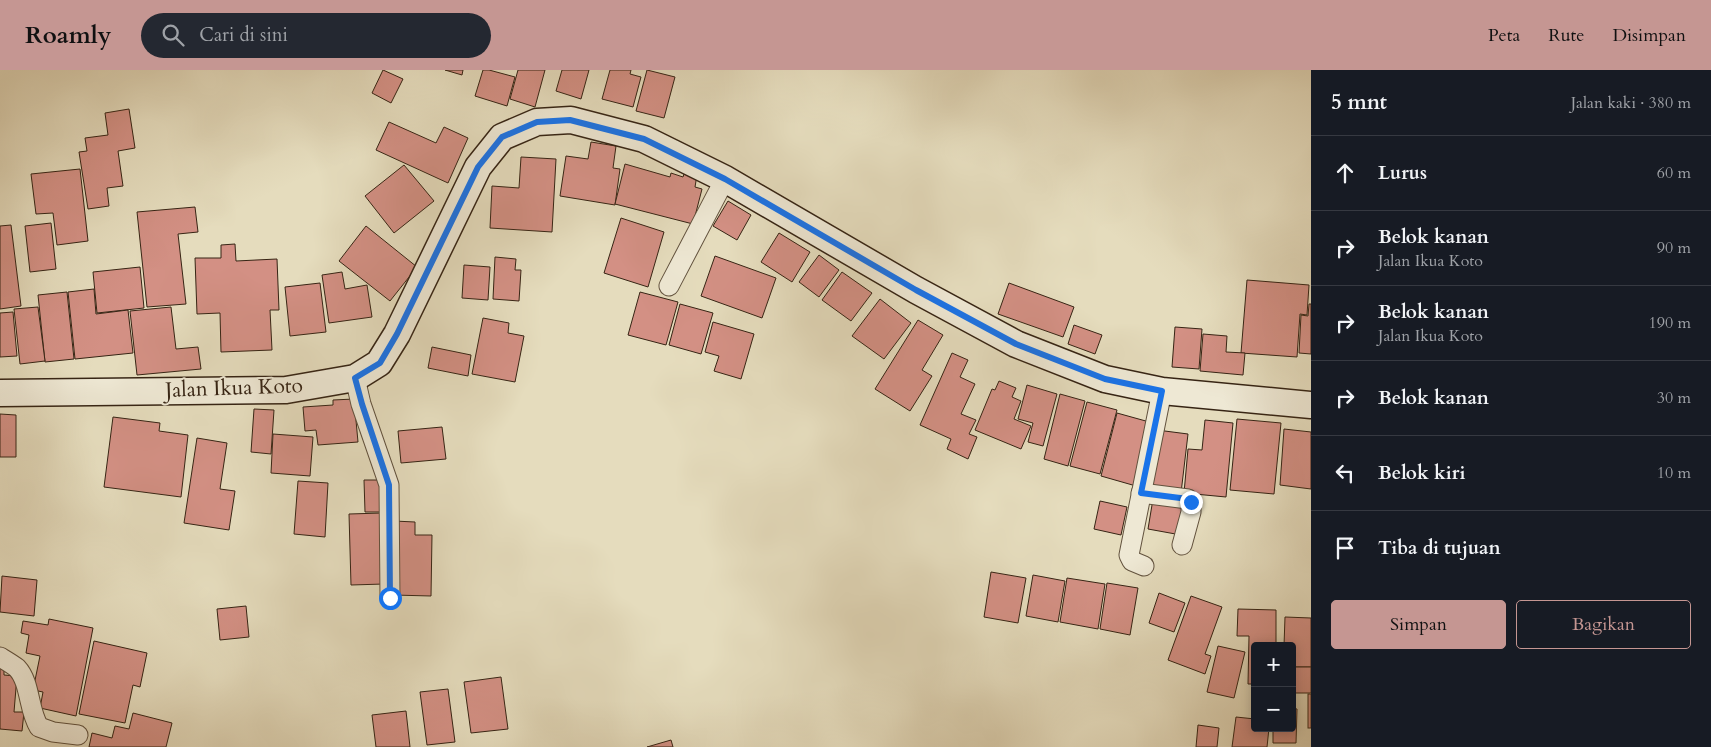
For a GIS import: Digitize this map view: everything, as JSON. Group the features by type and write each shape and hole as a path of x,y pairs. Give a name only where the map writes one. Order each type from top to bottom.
{"street":[{"name":"Jalan Ikua Koto","path":"0,393 286,390 355,378 380,363 397,334 478,167 502,137 537,122 570,120 644,139 725,179 916,290 1016,344 1105,379 1162,391 1311,405"},
{"path":"670,286 725,179"},
{"path":"355,378 389,485 390,598"},
{"path":"1144,566 1132,561 1129,555 1162,391"},
{"path":"1141,493 1188,499 1191,502 1192,512 1182,545"},
{"path":"0,657 17,668 27,687 34,717 39,727 54,732 78,735"}],"building":[{"path":"383,70 403,79 391,103 372,93"},
{"path":"445,70 463,70 462,75"},
{"path":"483,70 515,77 507,106 475,96"},
{"path":"518,70 545,70 535,107 510,99"},
{"path":"562,70 589,70 581,99 556,91"},
{"path":"610,70 631,70 630,74 641,77 633,107 602,99"},
{"path":"647,70 675,77 664,118 636,111"},
{"path":"129,109 135,148 118,151 123,186 107,188 109,206 88,209 79,152 87,151 85,138 108,135 105,113"},
{"path":"389,122 436,143 444,127 468,138 448,183 376,150"},
{"path":"591,142 616,146 613,168 620,169 615,205 560,196 566,156 588,159"},
{"path":"521,157 556,159 552,232 490,228 492,186 519,188"},
{"path":"625,164 670,177 671,173 683,177 685,171 697,175 695,187 702,189 693,224 615,204"},
{"path":"404,165 434,201 394,233 365,196"},
{"path":"80,169 88,241 57,245 53,213 36,214 31,174"},
{"path":"728,201 751,215 737,240 713,226"},
{"path":"195,207 198,232 178,234 186,304 147,307 137,212"},
{"path":"621,218 664,232 648,287 604,273"},
{"path":"51,223 56,269 30,272 25,226"},
{"path":"11,225 21,306 0,309 0,226"},
{"path":"366,226 417,267 390,301 339,261"},
{"path":"779,233 810,252 792,282 761,262"},
{"path":"235,244 236,261 277,259 279,310 270,310 272,350 221,352 220,313 197,314 195,258 221,258 221,245"},
{"path":"819,255 839,270 819,297 799,282"},
{"path":"715,256 776,278 762,318 701,296"},
{"path":"495,257 516,259 515,270 521,270 519,301 493,299"},
{"path":"464,265 490,267 488,300 462,298"},
{"path":"140,267 144,308 97,313 93,272"},
{"path":"342,272 345,289 367,285 372,317 329,323 322,275"},
{"path":"842,272 872,293 851,321 822,300"},
{"path":"1247,280 1309,285 1307,315 1300,314 1297,357 1241,353"},
{"path":"320,283 326,332 290,336 285,287"},
{"path":"1009,283 1074,307 1063,337 998,314"},
{"path":"94,289 96,314 128,310 133,353 75,359 68,292"},
{"path":"67,292 74,359 45,362 38,295"},
{"path":"640,292 678,302 666,345 628,335"},
{"path":"880,299 911,323 884,359 852,336"},
{"path":"680,304 713,313 701,354 669,345"},
{"path":"1309,304 1311,304 1311,354 1299,353 1301,315 1308,316"},
{"path":"38,307 45,361 20,364 14,309"},
{"path":"171,307 176,349 198,347 201,369 137,375 130,311"},
{"path":"13,312 17,356 0,357 0,313"},
{"path":"483,318 509,323 508,333 524,336 515,382 472,374"},
{"path":"918,320 943,335 922,370 932,376 910,411 875,389"},
{"path":"713,322 754,334 741,379 714,371 719,356 705,352"},
{"path":"1074,325 1102,335 1095,354 1068,344"},
{"path":"1175,327 1202,329 1199,369 1172,367"},
{"path":"1203,334 1227,336 1226,352 1245,353 1243,375 1200,371"},
{"path":"432,347 471,355 468,376 428,368"},
{"path":"952,353 968,360 960,377 975,384 961,414 976,420 969,434 977,437 968,459 947,449 951,439 920,425"},
{"path":"999,381 1016,388 1012,397 1021,401 1014,419 1031,426 1021,449 975,430 992,389 995,390"},
{"path":"1027,385 1057,394 1043,446 1028,442 1033,423 1018,419"},
{"path":"1060,394 1085,401 1068,466 1044,459"},
{"path":"354,399 358,442 318,445 316,430 305,431 303,407 333,405 333,400"},
{"path":"1087,402 1117,410 1100,474 1070,466"},
{"path":"254,409 274,410 271,454 251,452"},
{"path":"1117,413 1153,423 1136,486 1101,476"},
{"path":"0,414 16,415 16,457 0,457"},
{"path":"113,417 160,423 159,431 188,435 181,497 104,487"},
{"path":"1237,419 1281,423 1274,494 1230,490"},
{"path":"1205,420 1233,423 1226,497 1184,493 1188,449 1202,450"},
{"path":"442,427 446,459 401,463 398,431"},
{"path":"1284,429 1311,432 1311,489 1280,485"},
{"path":"1157,430 1188,434 1181,493 1151,489"},
{"path":"273,434 313,437 310,476 271,473"},
{"path":"197,438 227,443 220,489 235,491 229,530 184,523"},
{"path":"364,480 381,480 382,512 365,512"},
{"path":"298,481 328,483 325,537 294,534"},
{"path":"1153,499 1186,504 1181,535 1148,529"},
{"path":"1100,501 1127,507 1121,535 1094,529"},
{"path":"382,513 384,584 351,585 349,514"},
{"path":"394,521 415,522 415,535 432,535 431,596 393,595"},
{"path":"991,572 1026,578 1018,623 984,617"},
{"path":"1033,575 1065,581 1058,622 1026,616"},
{"path":"2,576 37,580 34,616 0,612"},
{"path":"1067,578 1105,584 1098,629 1060,622"},
{"path":"1107,583 1138,588 1130,635 1100,629"},
{"path":"1159,593 1185,603 1174,632 1149,623"},
{"path":"1191,596 1222,607 1205,654 1211,656 1205,674 1168,660"},
{"path":"246,606 249,637 220,640 217,609"},
{"path":"1238,609 1276,610 1276,642 1251,642 1251,684 1248,684 1249,636 1237,636"},
{"path":"1285,617 1311,618 1311,667 1296,667 1296,642 1284,642"},
{"path":"49,619 93,628 76,716 40,708 43,692 33,690 40,656 26,653 29,635 21,633 23,621 48,625"},
{"path":"94,641 147,653 140,687 133,685 125,723 79,714"},
{"path":"1218,646 1245,652 1234,698 1207,692"},
{"path":"0,664 4,665 4,675 17,676 14,712 24,712 22,731 0,729"},
{"path":"1296,667 1311,667 1311,693 1296,693"},
{"path":"501,677 508,729 471,733 464,682"},
{"path":"448,689 455,742 427,745 420,692"},
{"path":"1308,694 1311,694 1311,728 1308,728"},
{"path":"1297,709 1296,743 1273,743 1273,732 1296,732"},
{"path":"406,711 410,747 376,747 372,715"},
{"path":"133,713 172,723 166,747 89,747 92,733 112,738 115,726 129,729"},
{"path":"1236,717 1251,719 1251,732 1269,732 1267,747 1232,747"},
{"path":"1198,725 1219,728 1217,747 1196,747"},
{"path":"671,740 673,747 647,747"}],"route":[{"path":"390,598 389,485 355,378 380,363 397,334 478,167 502,137 537,122 570,120 644,139 725,179 916,290 1016,344 1105,379 1162,391 1141,493 1188,499 1191,502"}]}
